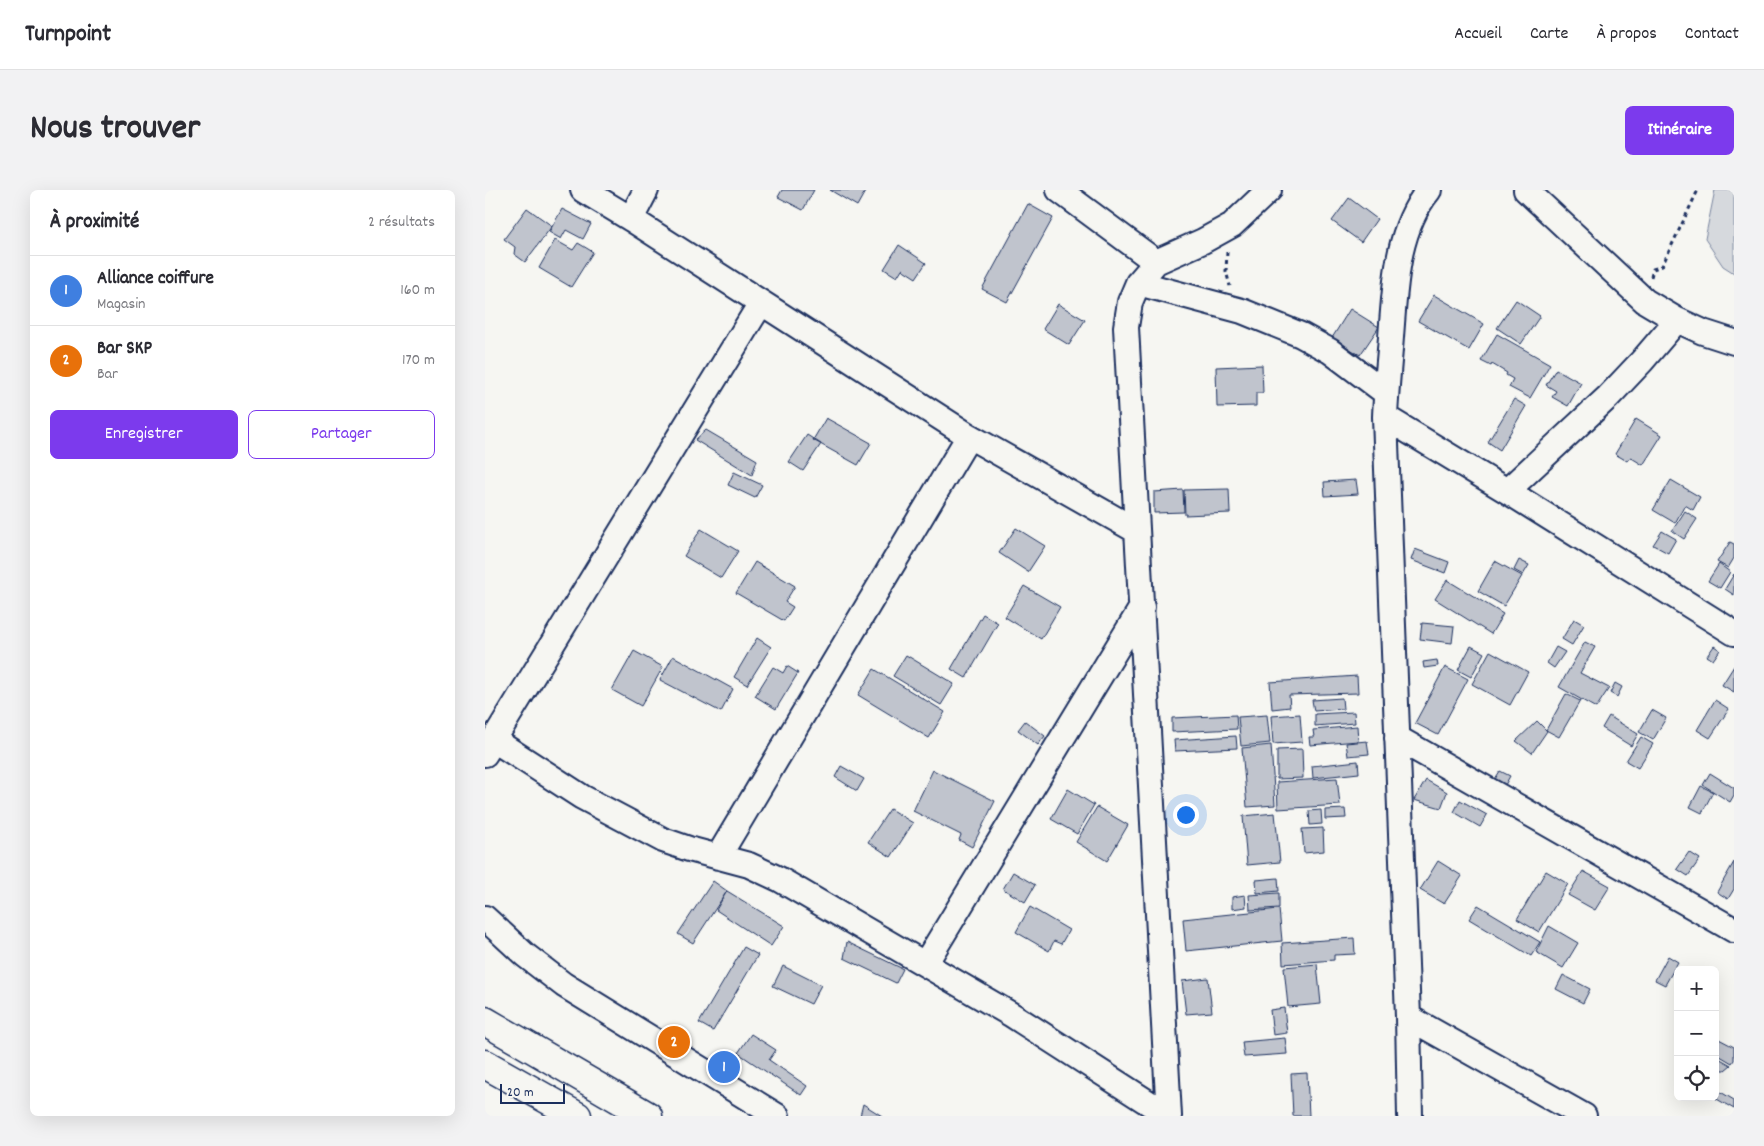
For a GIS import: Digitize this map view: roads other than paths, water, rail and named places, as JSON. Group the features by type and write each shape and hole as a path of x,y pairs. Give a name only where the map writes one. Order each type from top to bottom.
{"main road":[{"path":"485,1021 648,1116"},
{"path":"485,1064 577,1116"}],"street":[{"path":"583,190 969,436 1137,531"},
{"path":"631,219 646,190"},
{"path":"1059,190 1157,262"},
{"path":"1169,1116 1127,327 1130,302 1138,283 1157,262 1232,225 1269,190"},
{"path":"1410,1116 1385,393 1403,242 1416,211 1429,190"},
{"path":"1526,190 1645,301 1677,320 1703,332 1734,342"},
{"path":"1138,283 1243,311 1301,335 1331,351 1385,393"},
{"path":"761,303 489,747 663,840 749,865 779,879 1012,1015 1169,1116"},
{"path":"1507,491 1608,397 1677,320"},
{"path":"1385,418 1507,491 1734,633"},
{"path":"718,857 969,436"},
{"path":"925,964 1142,607"},
{"path":"1397,738 1734,930"},
{"path":"485,918 525,955 564,985 777,1116"},
{"path":"1408,1017 1584,1116"}],"place":[{"name":"Bar SKP","path":"674,1042"},
{"name":"Alliance coiffure","path":"724,1067"}]}
